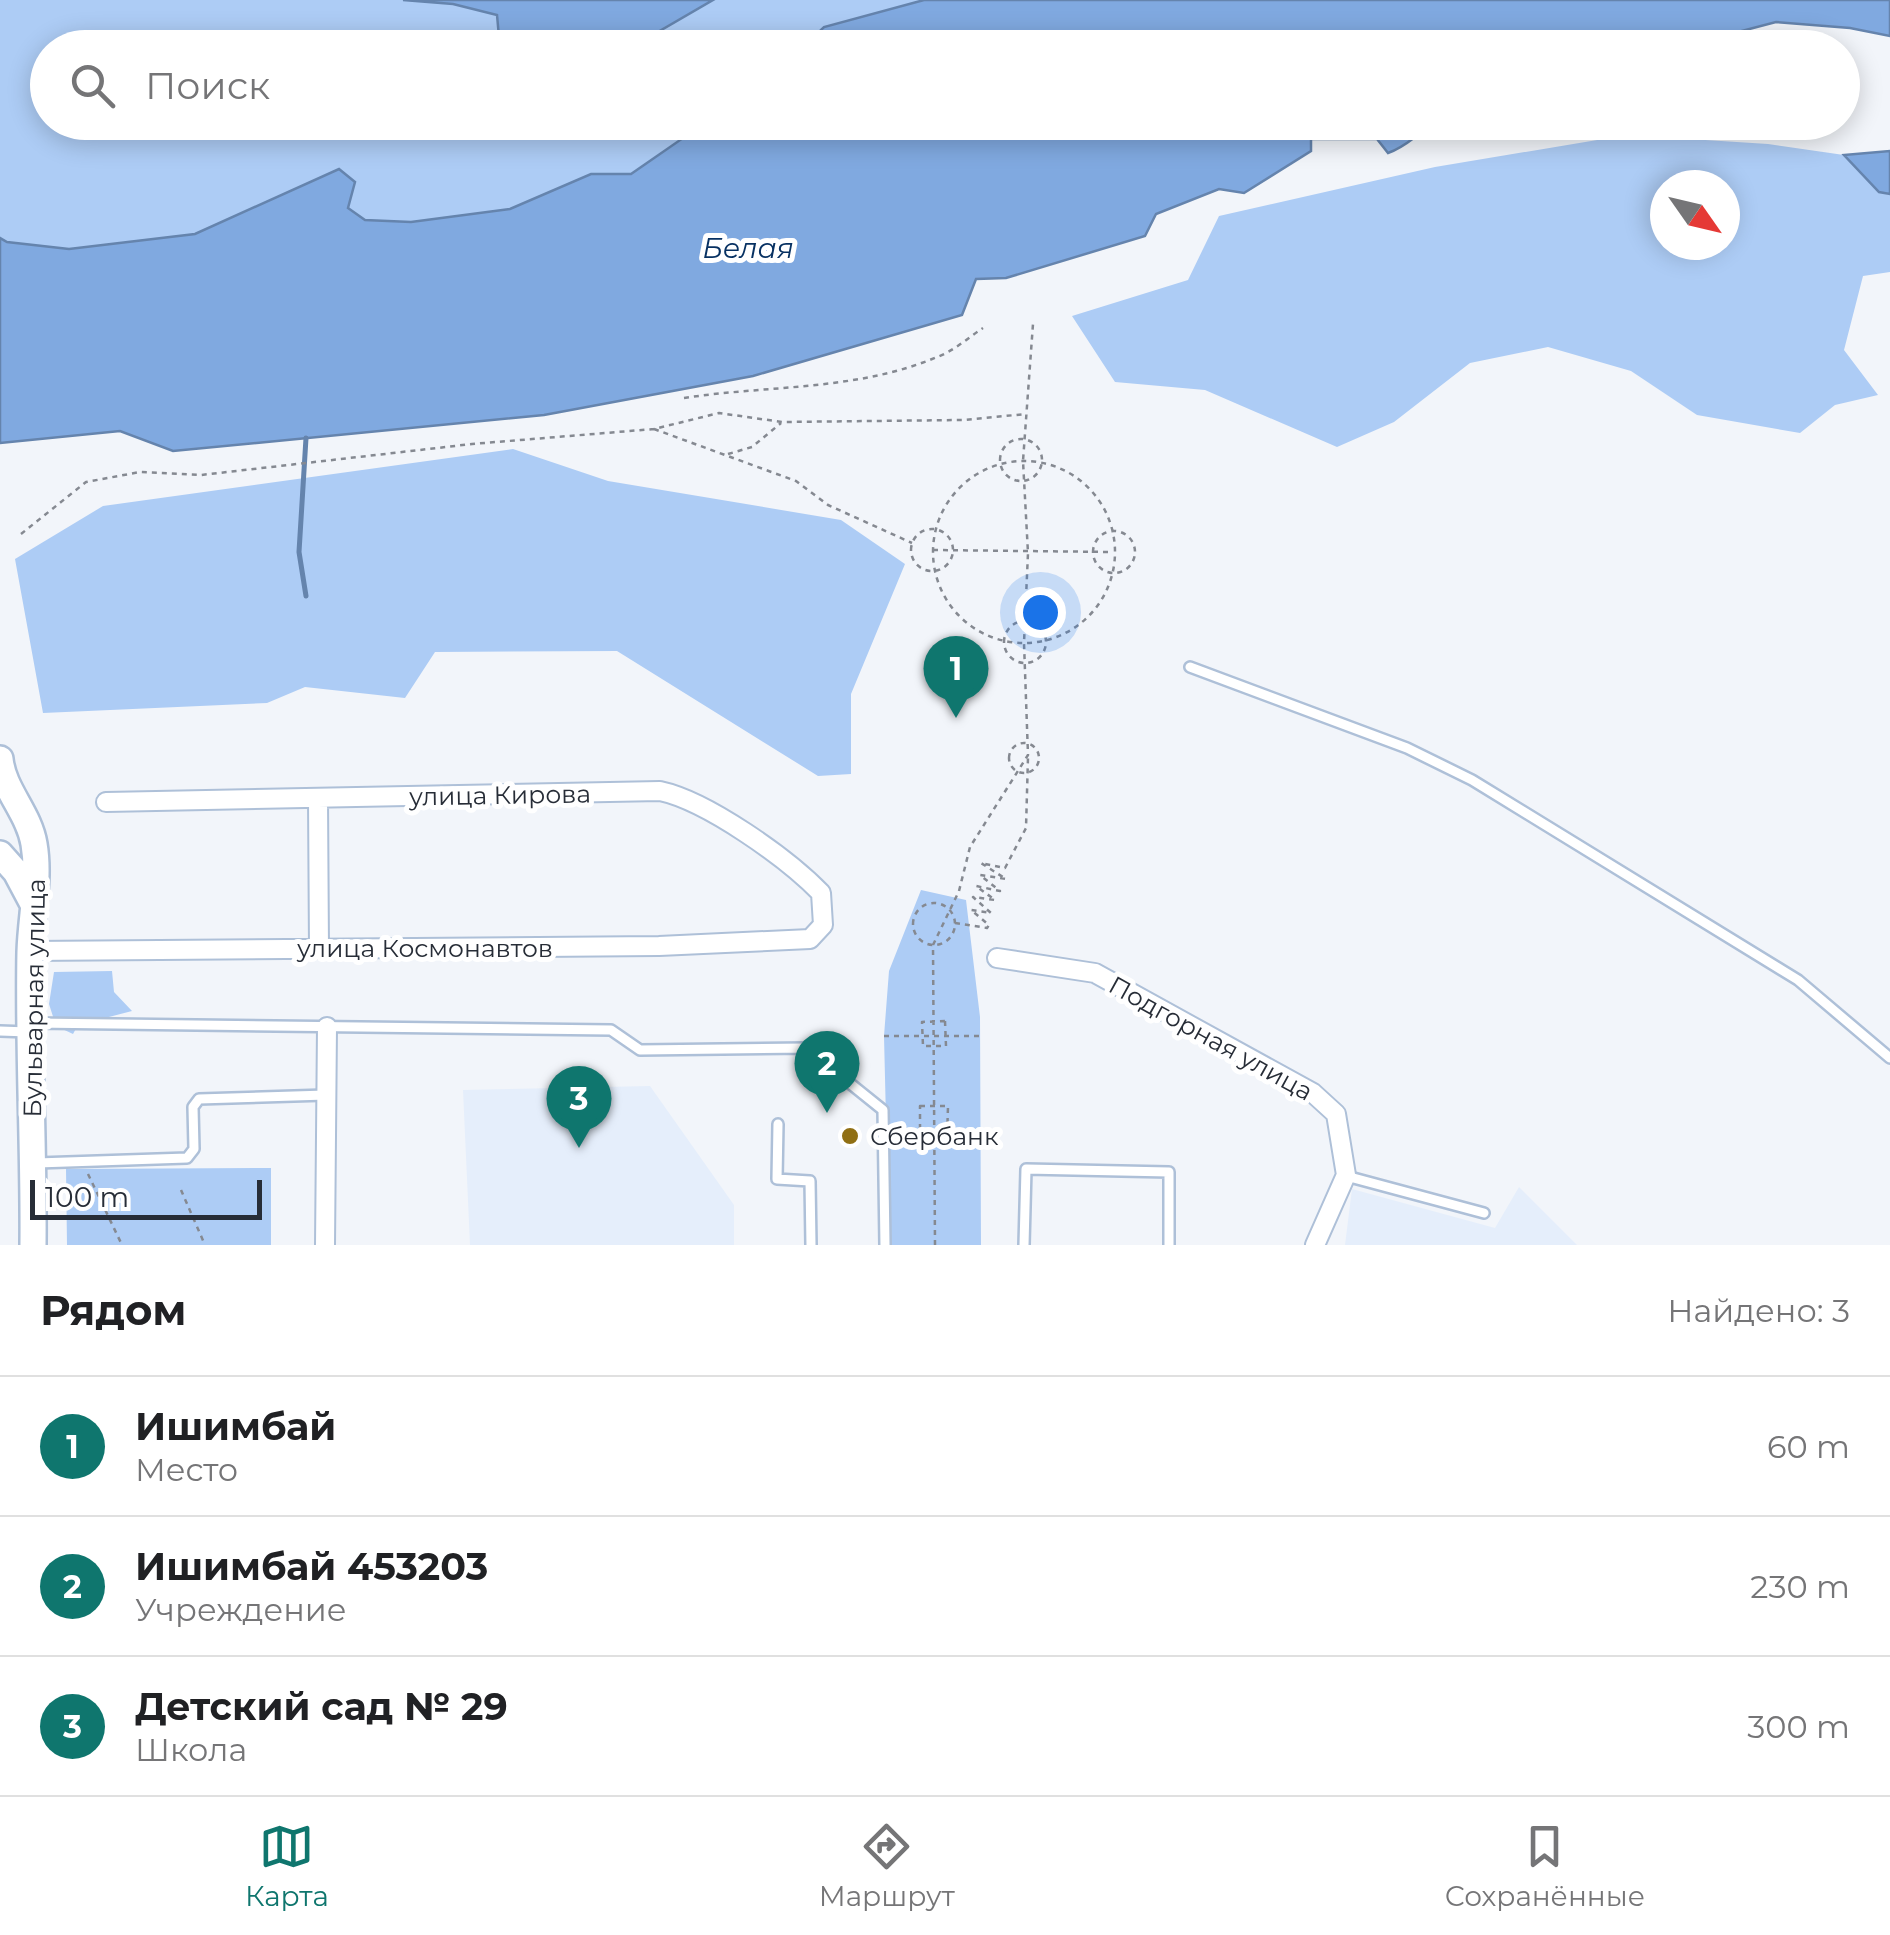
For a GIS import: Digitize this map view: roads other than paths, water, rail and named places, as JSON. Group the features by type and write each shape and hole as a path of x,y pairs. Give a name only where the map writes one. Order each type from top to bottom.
{"main road":[{"name":"Бульварная улица","path":"0,771 34,842 36,876 30,952 32,1245"},
{"path":"0,854 16,872 33,904"}],"street":[{"name":"улица Кирова","path":"106,802 660,792 678,795 778,856 815,887 823,902 823,925 818,934"},
{"path":"318,798 319,949"},
{"name":"улица Космонавтов","path":"30,952 660,946 810,939 818,934"},
{"name":"Подгорная улица","path":"997,958 1094,973 1314,1093 1336,1114 1346,1175"},
{"path":"325,1245 327,1027"},
{"path":"1315,1245 1346,1175"}],"lane":[{"path":"1190,667 1406,748 1472,780 1798,980 1890,1058"},
{"path":"0,1031 327,1027 611,1030 640,1050 806,1048 883,1110 884,1245"},
{"path":"33,1163 187,1158 194,1149 193,1107 199,1099 326,1095"},
{"path":"778,1124 778,1179 810,1181 811,1245"},
{"path":"1024,1245 1026,1170 1078,1170 1170,1172 1170,1245"},
{"path":"1346,1175 1484,1213"}],"water":[{"path":"403,0 713,0 661,30 498,30 497,15 453,4"},
{"path":"924,0 1890,0 1890,36 1850,28 1776,22 1746,30 821,30"},
{"name":"Белая","path":"680,140 1311,140 1311,151 1244,193 1219,189 1156,214 1145,236 1006,278 976,279 962,315 753,376 544,415 173,451 120,431 0,443 0,238 69,249 195,234 339,169 355,182 348,208 365,220 411,222 510,209 591,174 631,174"},
{"name":"Белая","path":"1378,140 1411,140 1403,146 1388,153"},
{"path":"1890,151 1890,194 1879,192 1844,155"}],"waterway":[{"path":"306,438 299,552 306,596"}],"place":[{"name":"Ишимбай","path":"956,718"},
{"name":"Ишимбай 453203","path":"827,1113"},
{"name":"Сбербанк","path":"850,1136"},
{"name":"Детский сад № 29","path":"579,1148"}]}
